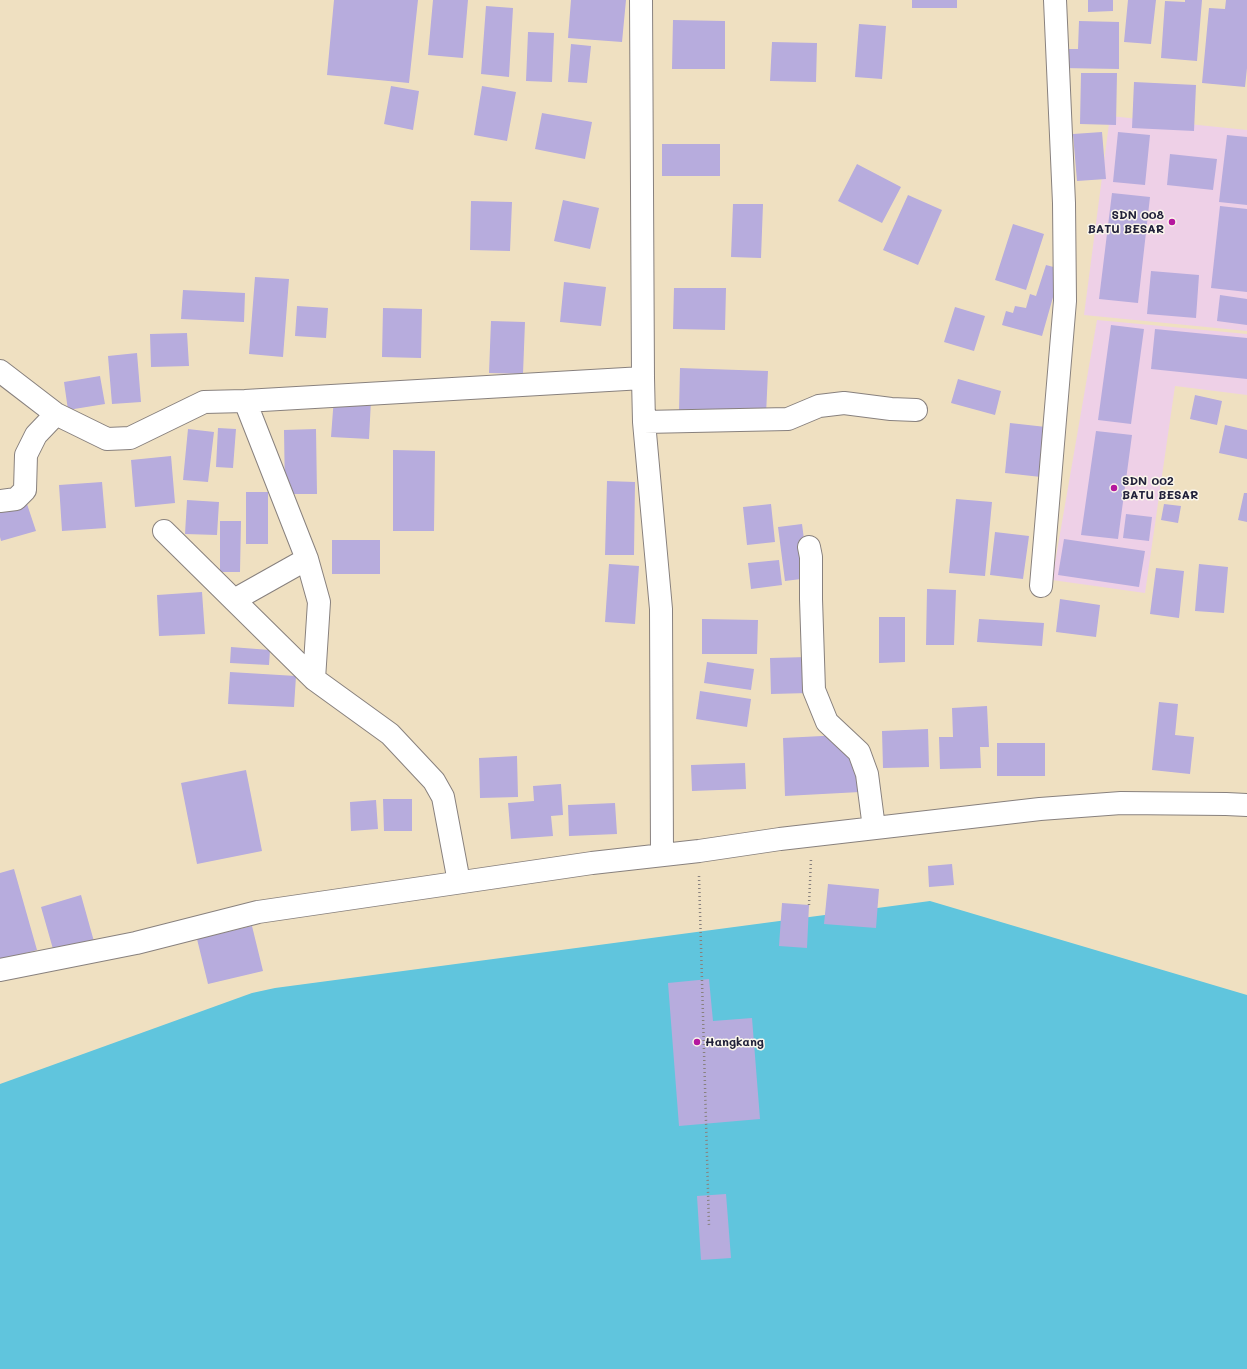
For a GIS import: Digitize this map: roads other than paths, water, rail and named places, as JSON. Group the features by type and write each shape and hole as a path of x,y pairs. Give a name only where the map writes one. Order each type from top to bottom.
{"street":[{"path":"641,0 644,422 662,609 662,855"},
{"path":"1041,586 1065,301 1064,202 1054,0"},
{"path":"0,371 56,414 107,439 130,438 204,402 643,378"},
{"path":"245,400 307,559 319,602 314,679"},
{"path":"644,422 788,419 808,412 819,406 844,404 916,410"},
{"path":"0,501 16,499 25,490 26,455 36,435 56,414"},
{"path":"164,531 314,679 390,734 434,781 443,797 459,882"},
{"path":"809,546 811,557 814,690 828,722 860,752 867,774 874,828"},
{"path":"234,600 307,559"},
{"path":"0,970 136,943 258,912 592,863 698,851 812,835 1040,809 1121,803 1247,805"}],"water":[{"path":"930,901 1247,995 1247,1369 0,1369 0,1084 252,993 275,988"}],"place":[{"name":"SDN 008 BATU BESAR","path":"1172,222"},
{"name":"SDN 002 BATU BESAR","path":"1114,488"},
{"name":"Hangkang","path":"697,1042"}]}
